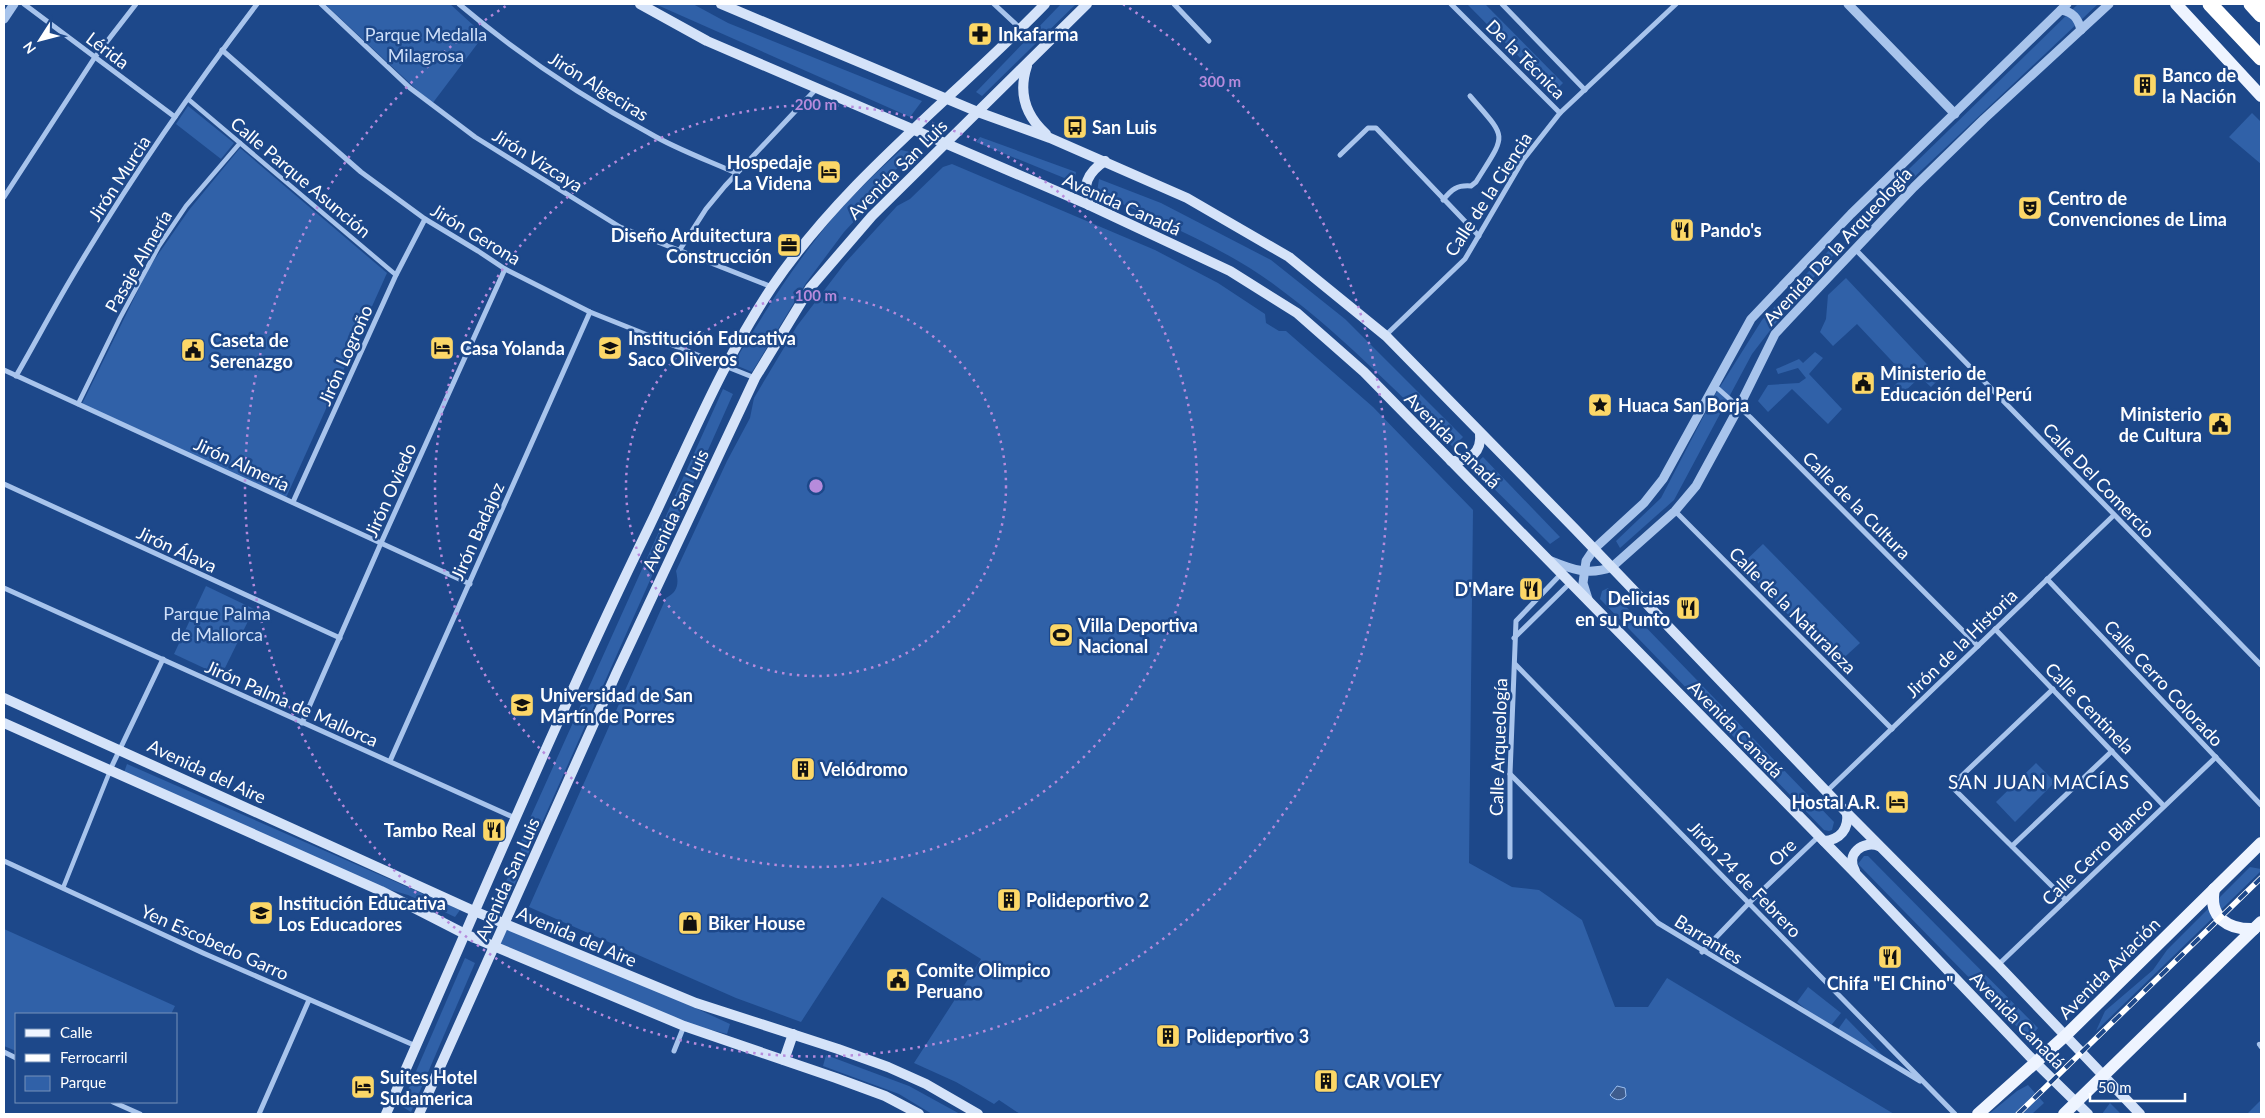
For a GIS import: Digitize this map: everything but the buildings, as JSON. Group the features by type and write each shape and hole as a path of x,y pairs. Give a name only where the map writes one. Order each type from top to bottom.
{"highway":[{"path":"2198,4 2228,34 2250,46"},
{"path":"2210,4 2261,58"},
{"path":"2251,4 2261,15"}],"main road":[{"name":"Avenida Canadá","path":"640,4 707,41 1089,205 1230,271 1297,313 1364,372 1452,461 1858,875 2036,1063 2088,1114"},
{"name":"Avenida Canadá","path":"721,4 978,112 1050,138 1105,161 1187,198 1290,258 1386,336 1612,567 1880,847 1998,965 2140,1114"},
{"name":"Avenida San Luis","path":"386,1114 515,818 623,579 726,367 772,288 812,235 860,181 1045,4"},
{"name":"Avenida San Luis","path":"419,1114 620,665 755,378 810,288 841,250 872,216 1028,64 1086,4"},
{"path":"2176,4 2261,96"},
{"path":"1028,64 1022,91 1025,104 1034,123 1050,138"},
{"path":"1089,205 1086,198 1086,182 1096,167 1105,161"},
{"path":"1452,461 1468,459 1475,454 1479,446 1480,433"},
{"name":"Avenida del Aire","path":"4,698 120,749 474,912 696,1003 888,1067 926,1084 978,1114"},
{"path":"4,722 381,891 465,934 684,1026 884,1096 919,1114"},
{"path":"1821,839 1831,841 1843,833 1846,827 1847,813"},
{"name":"Avenida Aviación","path":"1978,1114 2065,1036 2261,843"},
{"path":"1858,875 1853,867 1852,858 1857,850 1864,845 1873,844 1880,847"},
{"path":"2214,889 2213,904 2216,913 2226,924 2239,930 2258,926"},
{"path":"2064,1114 2258,926"},
{"path":"784,1060 793,1034"}],"street":[{"path":"4,19 14,4"},
{"name":"Lérida","path":"24,4 175,117"},
{"path":"4,197 95,57 136,4"},
{"name":"Jirón Murcia","path":"16,376 77,269 175,117 257,4"},
{"name":"Jirón Vizcaya","path":"321,4 410,88 475,137 620,227 772,288"},
{"name":"Jirón Algeciras","path":"460,4 494,33 586,95 649,134 736,173"},
{"path":"994,4 1021,29"},
{"path":"1174,4 1209,41"},
{"name":"De la Técnica","path":"1451,4 1560,113"},
{"name":"De la Técnica","path":"1502,4 1585,90"},
{"name":"Calle de la Ciencia","path":"1386,336 1465,259 1523,160 1560,113 1676,4"},
{"path":"1848,4 1955,114"},
{"name":"Avenida De la Arqueología","path":"1547,559 1584,572 1600,572 1612,567 1675,511 1696,486 1739,407 1775,334 1949,153 2109,4"},
{"path":"2064,7 2078,19 2081,30"},
{"name":"Avenida De la Arqueología","path":"1584,572 1586,561 1594,549 1644,503 1663,479 1751,319 1852,214 2064,7"},
{"name":"Jirón Gerona","path":"222,50 361,172 425,220 505,269 590,312 755,378"},
{"path":"679,251 706,209 736,173 817,87"},
{"path":"1444,200 1453,189 1460,185 1471,186 1476,182 1499,145 1500,135 1496,126 1470,96"},
{"name":"Calle Parque Asunción","path":"188,99 396,275"},
{"path":"1340,155 1368,128 1376,128 1479,236"},
{"name":"Pasaje Almería","path":"78,404 120,318 159,246 186,206 240,143"},
{"name":"Jirón Logroño","path":"292,502 396,275 425,220"},
{"name":"Calle Del Comercio","path":"1855,249 2261,666"},
{"name":"Jirón Oviedo","path":"302,722 505,269"},
{"name":"Jirón Badajoz","path":"390,761 590,312"},
{"name":"Jirón Almería","path":"4,370 470,584"},
{"name":"Calle de la Cultura","path":"1715,386 1739,407 1978,646"},
{"name":"Jirón Álava","path":"4,484 340,638"},
{"name":"Calle de la Naturaleza","path":"1675,511 1892,729"},
{"name":"Jirón de la Historia","path":"1827,791 2114,515"},
{"path":"1584,572 1583,583 1589,602"},
{"name":"Calle Arqueología","path":"1510,857 1510,774 1516,621 1561,574"},
{"name":"Calle Cerro Colorado","path":"2047,579 2261,805"},
{"path":"1514,639 1570,583"},
{"name":"Jirón Palma de Mallorca","path":"4,588 515,818"},
{"name":"Calle Centinela","path":"1995,629 2164,806"},
{"path":"63,888 110,770 163,659"},
{"name":"Jirón 24 de Febrero","path":"1515,664 1955,1114"},
{"path":"2053,689 1951,786 2066,900"},
{"path":"2012,846 2112,751"},
{"name":"Calle Cerro Blanco","path":"1998,965 2216,757"},
{"name":"Barrantes","path":"1510,774 1658,924 1927,1086"},
{"name":"Ore","path":"1702,952 1749,903 1821,839"},
{"name":"Yen Escobedo Garro","path":"4,861 309,1000 416,1046"},
{"path":"259,1114 309,1000"},
{"path":"674,1051 684,1026"},
{"path":"115,1103 140,1114"}],"green space":[{"name":"Parque Medalla Milagrosa","path":"325,4 450,4 484,35 432,104"},
{"path":"655,4 693,4 728,23 922,101 910,117"},
{"path":"1061,4 1076,4 982,96 976,92"},
{"path":"1467,4 1485,4 1563,83 1554,92"},
{"path":"2078,4 2098,4 1874,215 1868,209"},
{"path":"188,106 234,143 221,159 176,124"},
{"path":"2252,113 2261,122 2261,164 2229,137"},
{"path":"980,137 1076,172 1074,182 976,142"},
{"path":"240,148 387,273 285,500 81,406 150,266 189,210"},
{"path":"901,150 915,153 878,185 876,198 844,232 806,283 752,372 733,364 783,285 816,239 856,193"},
{"name":"Villa Deportiva Nacional","path":"952,164 1155,250 1218,283 1265,314 1266,323 1279,331 1286,331 1373,407 1473,510 1469,863 1512,887 1539,890 1582,920 1615,1007 1648,1007 1667,978 1894,1114 1020,1114 999,1100 994,1104 956,1082 914,1063 981,959 882,897 801,1022 736,998 529,907 666,598 677,587 676,571 727,461 750,418 754,398 797,326 845,263 897,206 910,199 943,167"},
{"path":"1099,179 1161,203 1271,260 1345,319 1463,437 1453,447 1343,341 1272,283 1252,269 1209,245 1097,192"},
{"path":"1834,245 1838,250 1791,303 1752,354 1674,500 1620,548 1616,541 1661,498 1713,398 1762,320"},
{"path":"1846,278 1940,378 1931,387 1920,377 1902,394 1894,386 1905,375 1857,324 1833,346 1820,332 1826,319 1828,295"},
{"path":"1815,352 1823,358 1809,374 1842,409 1828,424 1792,389 1768,412 1758,401 1768,385 1799,383 1806,378 1798,368 1778,374 1776,369 1799,359 1803,363"},
{"path":"723,389 733,394 504,908 493,902 520,858 522,836"},
{"path":"1483,457 1560,537 1550,544 1472,467"},
{"path":"1763,544 1860,643 1836,665 1741,565"},
{"name":"Parque Palma de Mallorca","path":"206,586 254,609 221,676 174,654"},
{"path":"1608,588 1834,822 1832,830 1824,830 1600,599 1602,591"},
{"path":"2036,763 2055,782 2015,822 1996,802"},
{"path":"127,764 460,910 455,917 408,895 370,884 123,775"},
{"path":"1864,856 1868,856 2038,1028 2029,1039 1858,864"},
{"path":"2250,867 2261,869 2261,871 2096,1031 2105,1011 2153,970 2167,950"},
{"path":"507,928 650,987 730,1024 727,1034 684,1023 499,945"},
{"path":"4,929 175,1006 172,1013 15,1013 15,1051 4,1046"},
{"path":"465,958 475,963 411,1112 401,1106"},
{"path":"1808,987 1841,1013 1829,1028 1797,1002"},
{"path":"1846,1018 1888,1061 1837,1031"},
{"path":"826,1055 909,1086 960,1114 932,1114 899,1094 823,1066"},
{"path":"2028,1085 2044,1103 2032,1114 1989,1114 2017,1091"},
{"path":"2261,1100 2261,1114 2247,1114"},
{"path":"2110,1103 2121,1114 2102,1114"}],"shaded area":[{"path":"1617,1086 1625,1088 1626,1096 1620,1100 1610,1095"}],"railway":[{"path":"2018,1114 2261,878"}],"place":[{"name":"Inkafarma","path":"980,34"},
{"name":"Banco de la Nación","path":"2145,85"},
{"name":"San Luis","path":"1075,127"},
{"name":"Hospedaje La Videna","path":"829,172"},
{"name":"Centro de Convenciones de Lima","path":"2030,208"},
{"name":"Pando's","path":"1682,230"},
{"name":"Diseño Arduitectura Construcción","path":"789,245"},
{"name":"Casa Yolanda","path":"442,348"},
{"name":"Institución Educativa Saco Oliveros","path":"610,348"},
{"name":"Caseta de Serenazgo","path":"193,350"},
{"name":"Ministerio de Educación del Perú","path":"1863,383"},
{"name":"Huaca San Borja","path":"1600,405"},
{"name":"Ministerio de Cultura","path":"2220,424"},
{"name":"D'Mare","path":"1531,589"},
{"name":"Delicias en su Punto","path":"1688,608"},
{"name":"Villa Deportiva Nacional","path":"1061,635"},
{"name":"Universidad de San Martín de Porres","path":"522,705"},
{"name":"Velódromo","path":"803,769"},
{"name":"Hostal A.R.","path":"1897,802"},
{"name":"Tambo Real","path":"494,830"},
{"name":"Polideportivo 2","path":"1009,900"},
{"name":"Institución Educativa Los Educadores","path":"261,913"},
{"name":"Biker House","path":"690,923"},
{"name":"Chifa \"El Chino\"","path":"1890,957"},
{"name":"Comite Olimpico Peruano","path":"898,980"},
{"name":"Polideportivo 3","path":"1168,1036"},
{"name":"CAR VOLEY","path":"1326,1081"},
{"name":"Suites Hotel Sudamerica","path":"363,1087"}],"district":[{"name":"SAN JUAN MACÍAS","path":"2039,781"}]}
